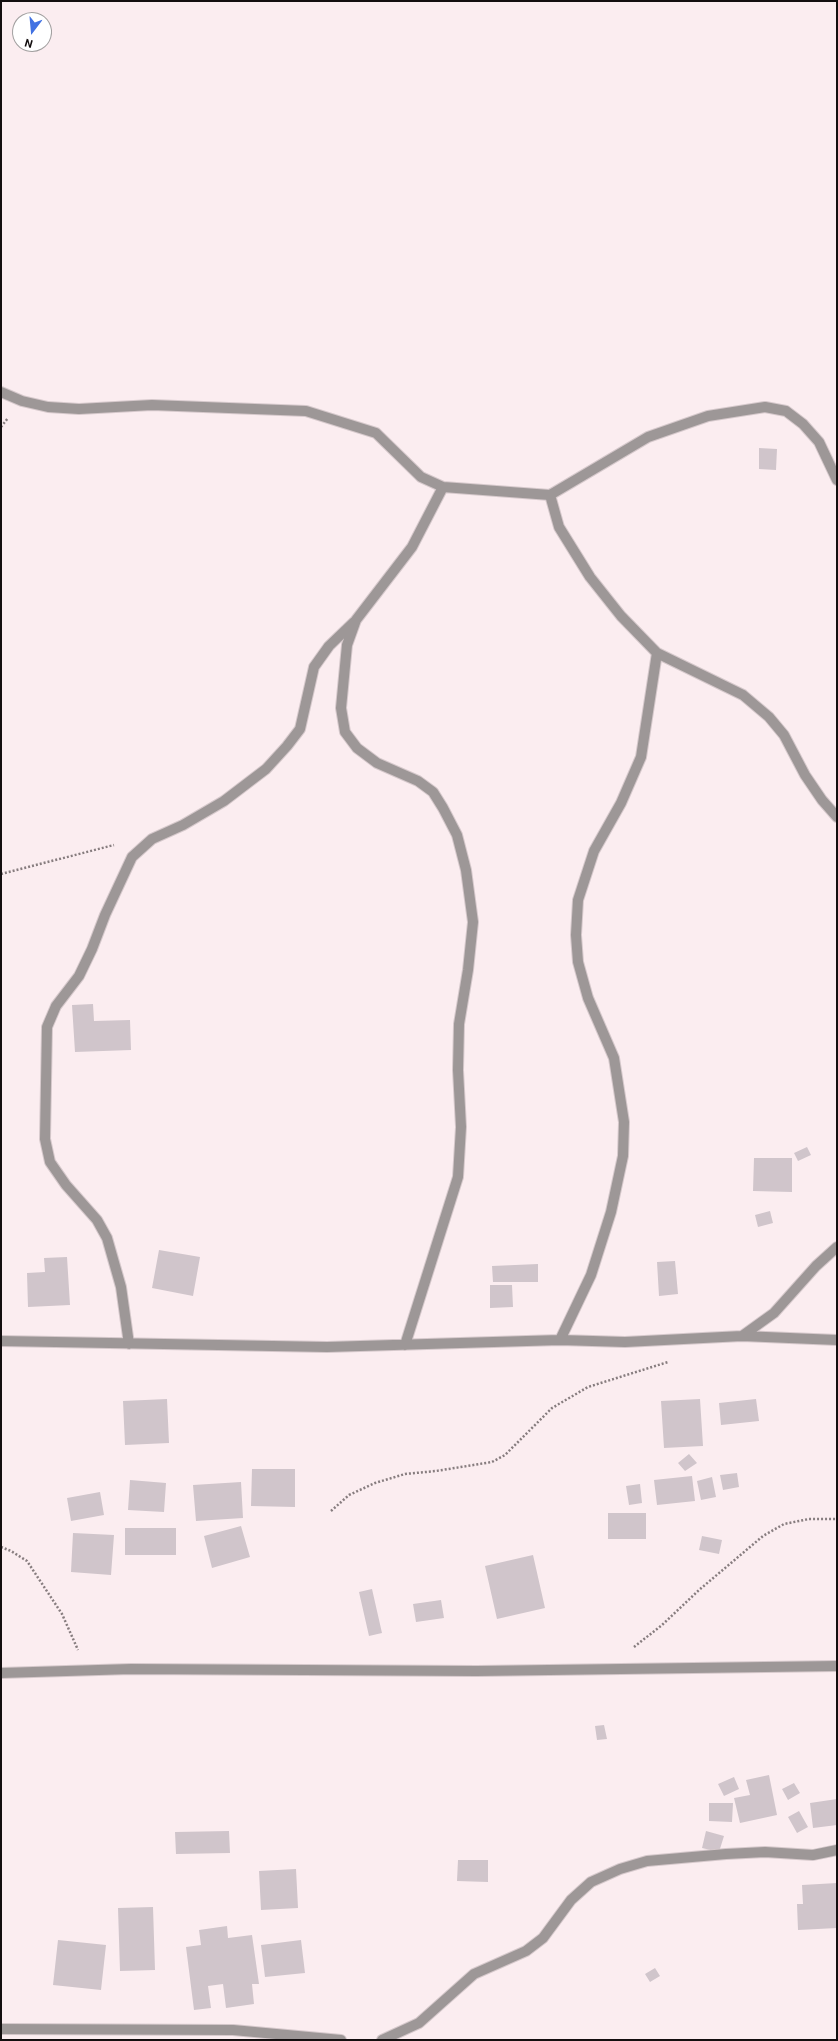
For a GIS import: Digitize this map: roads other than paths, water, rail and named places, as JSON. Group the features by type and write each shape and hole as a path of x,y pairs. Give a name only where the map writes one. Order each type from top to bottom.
{"street":[{"path":"1,392 22,401 48,407 79,409 152,404 306,411 376,433 421,477 443,487 550,495 648,437 708,416 765,407 786,411 803,424 819,442 837,480"},
{"path":"129,1344 121,1287 107,1238 97,1220 66,1185 50,1162 45,1139 47,1027 56,1006 79,976 132,857 152,839 183,825 224,801 266,769 287,746 300,729 314,667 329,646 356,620 412,547 443,487"},
{"path":"550,495 559,527 590,577 621,616 657,653 743,695 769,717 784,735 809,781 837,817"},
{"path":"356,620 346,645 343,668 341,708 345,732 357,748 377,763 418,781 433,792 456,835 466,870 472,922 468,970 459,1024 458,1070 461,1127 458,1177 405,1345"},
{"path":"560,1340 591,1275 611,1212 623,1156 624,1122 614,1058 588,998 578,962 576,935 578,900 594,851 621,803 641,757 657,653"},
{"path":"742,1336 774,1313 816,1266 837,1247"},
{"path":"1,1341 326,1347 560,1340 625,1342 742,1336 837,1340"},
{"path":"1,1673 87,1670 606,1669 837,1666"},
{"path":"387,2039 419,2023 474,1974 526,1951 543,1938 571,1900 591,1882 620,1869 647,1861 726,1854 765,1852 813,1855 837,1850"},
{"path":"1,2029 233,2030 341,2040"}]}
